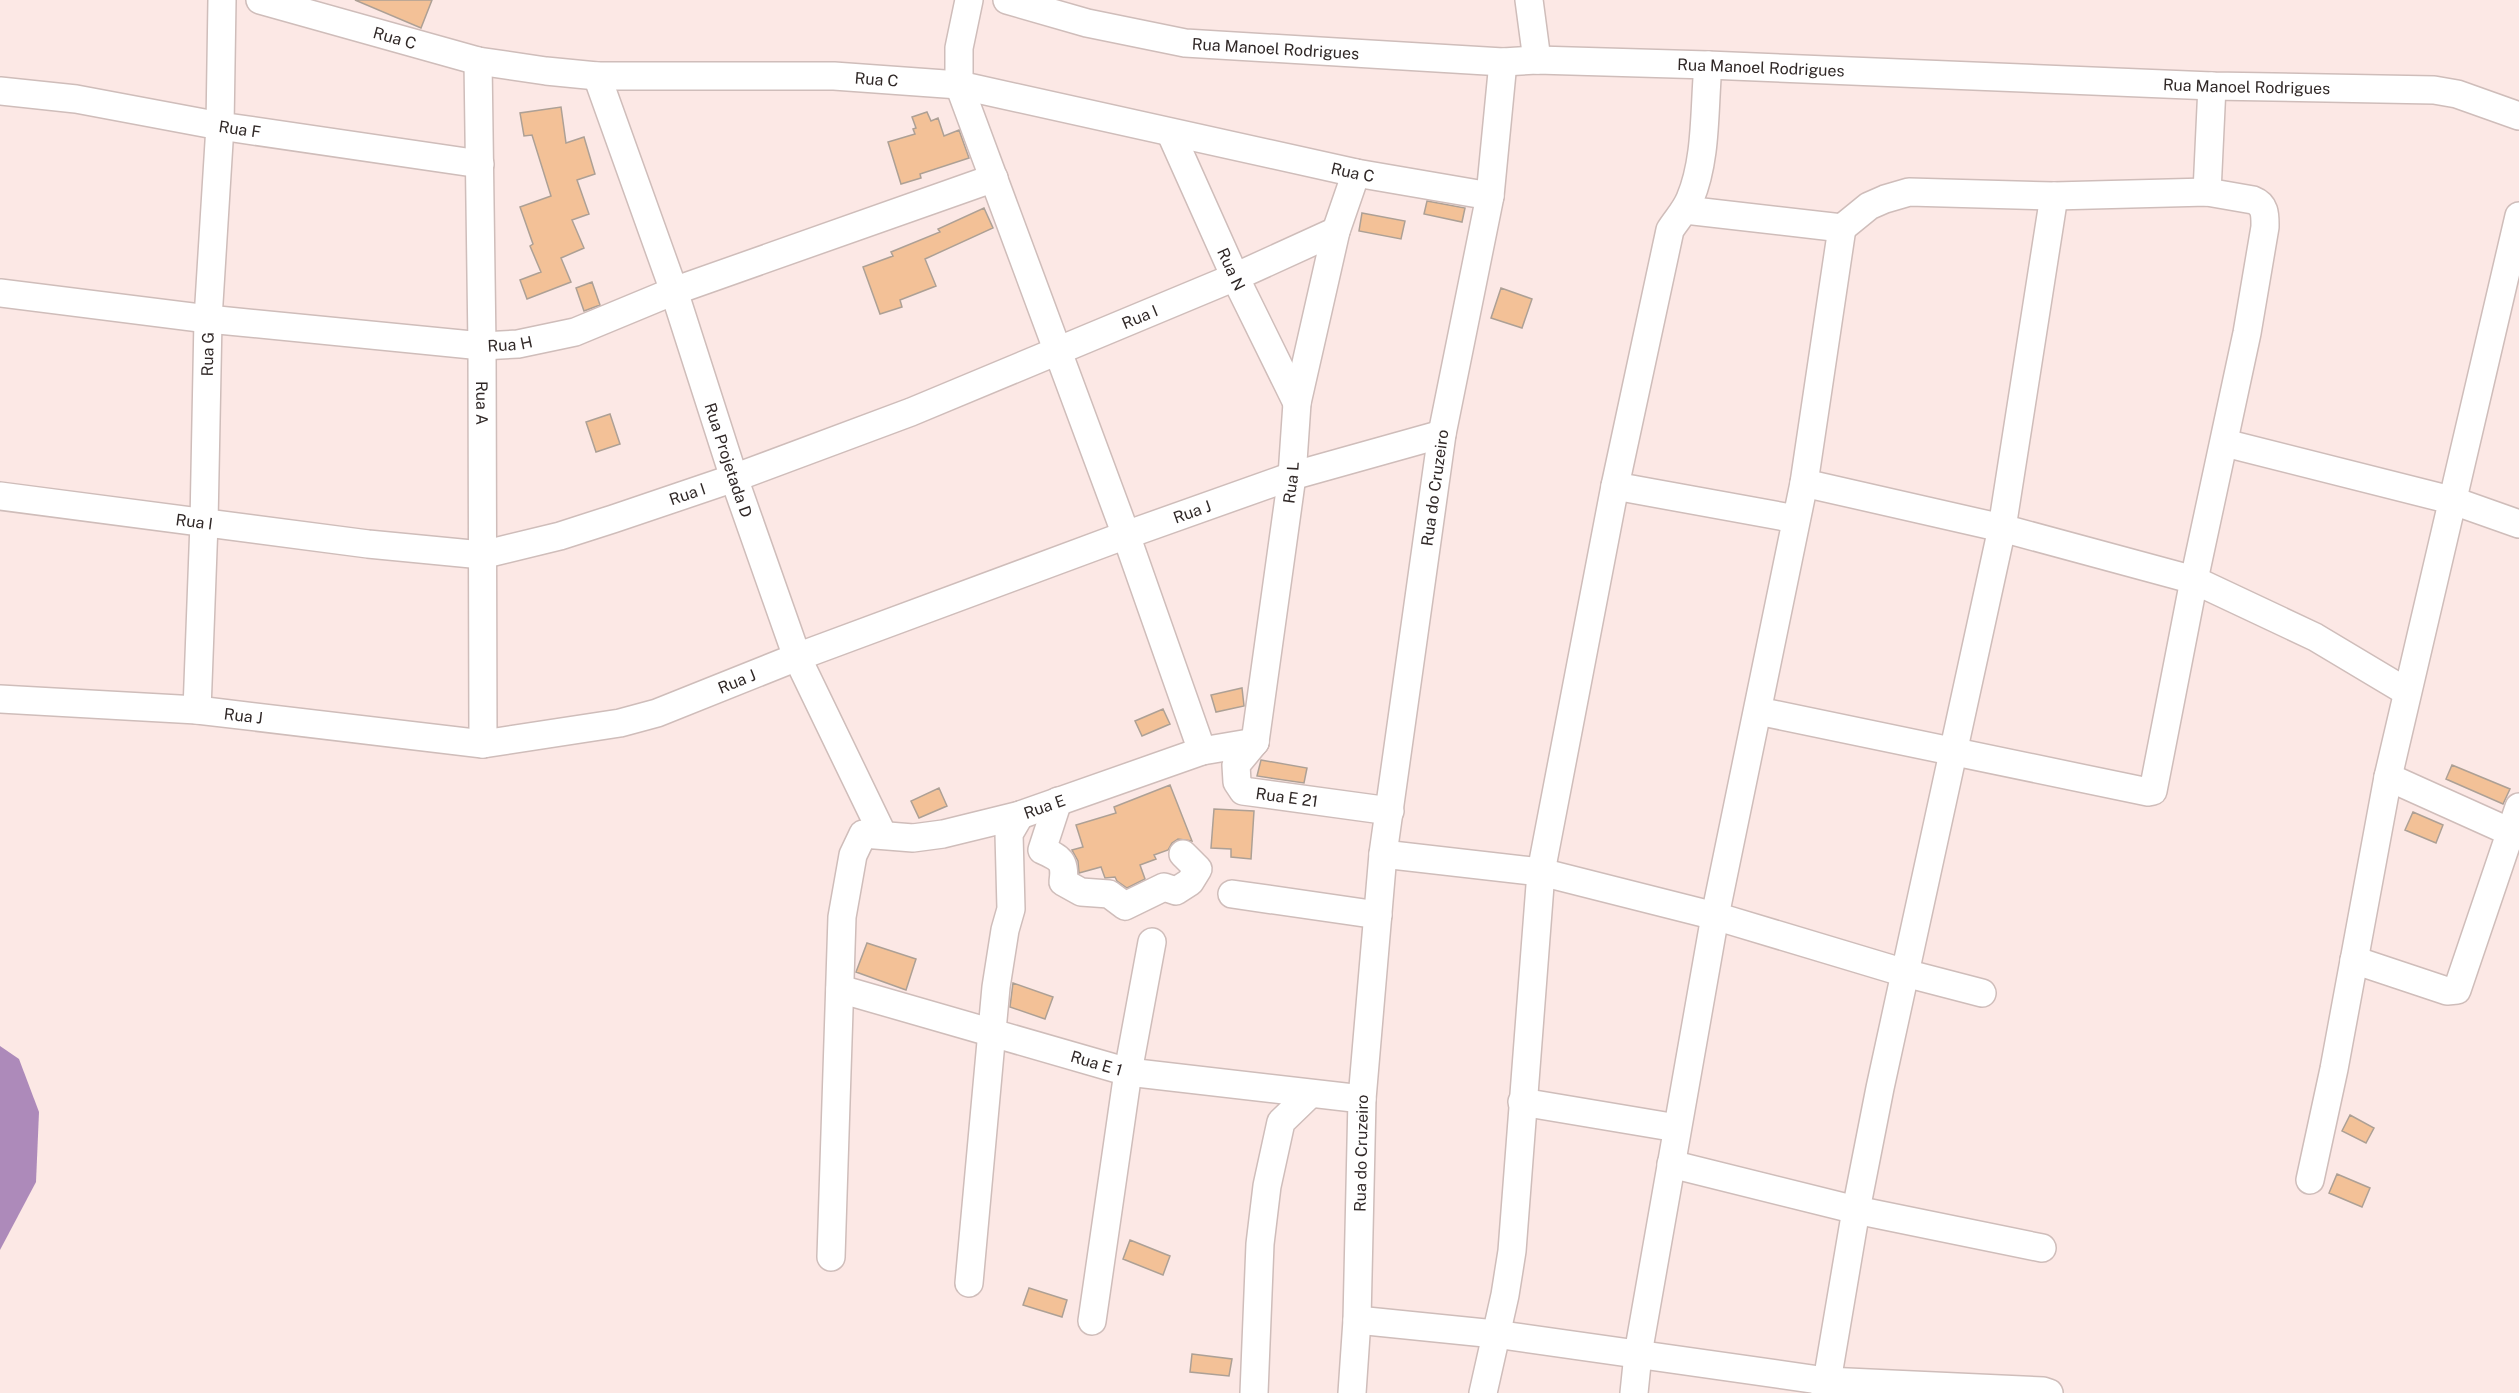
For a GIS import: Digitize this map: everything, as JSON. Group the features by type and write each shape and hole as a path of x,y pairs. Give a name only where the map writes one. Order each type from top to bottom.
{"street":[{"name":"Rua G","path":"197,710 208,319 220,126 222,0"},
{"name":"Rua C","path":"260,0 478,61 546,71 597,75 834,76 959,85 1171,134 1356,173 1490,196"},
{"path":"969,0 959,48 959,85 1056,352 1126,535 1202,751 1255,742"},
{"name":"Rua Manoel Rodrigues","path":"1006,0 1098,26 1185,43 1503,62 1537,60 1708,65 2212,86 2445,91 2519,116"},
{"path":"1529,0 1537,60"},
{"name":"Rua A","path":"478,61 482,346 483,744"},
{"name":"Rua do Cruzeiro","path":"1352,1393 1357,1320 1362,1099 1383,854 1442,434 1490,196 1503,62"},
{"path":"1483,1393 1512,1251 1541,872 1615,486 1670,230 1685,210 1698,170 1708,65"},
{"name":"Rua Projetada D","path":"597,75 674,291 734,478 797,657 883,836"},
{"path":"2207,192 2212,86"},
{"name":"Rua F","path":"0,91 76,99 220,126 480,164"},
{"name":"Rua N","path":"1171,134 1235,277 1296,403"},
{"name":"Rua L","path":"1255,742 1292,476 1296,403 1336,231 1356,173"},
{"name":"Rua H","path":"0,293 208,319 482,346 518,344 575,332 674,291 994,178"},
{"path":"1634,1393 1638,1354 1715,916 1804,483 1842,228 1869,206 1909,192 2054,196 2207,192 2258,202 2264,210 2265,217 2247,333 2194,580 2152,792 1758,711"},
{"path":"1826,1387 1856,1210 2002,528 2054,196"},
{"path":"1685,210 1842,228"},
{"path":"2310,1180 2334,1069 2388,777 2451,500 2511,278 2519,216"},
{"name":"Rua I","path":"0,496 368,544 482,555 560,536 734,478 911,412 1235,277 1336,231"},
{"name":"Rua J","path":"0,699 197,710 483,744 630,720 685,702 797,657 1292,476 1442,434"},
{"path":"2224,444 2451,500 2519,524"},
{"path":"1804,483 2002,528 2194,580 2315,637 2407,692"},
{"path":"1615,486 1796,519"},
{"name":"Rua E 21","path":"1255,742 1236,765 1237,782 1245,792 1390,811"},
{"name":"Rua E","path":"840,989 842,917 853,855 863,834 929,838 1020,814 1202,751"},
{"path":"2354,960 2447,991 2457,990 2516,825 2388,777"},
{"path":"1058,801 1042,850 1059,857 1065,869 1063,882 1081,892 1109,894 1125,906 1164,887 1176,891 1190,882 1198,869 1183,854"},
{"path":"969,1283 999,965 1011,909 1009,834 1020,814"},
{"path":"1383,854 1541,872 1715,916 1905,973 1982,993"},
{"path":"1232,894 1378,915"},
{"path":"1092,1321 1128,1072 1152,942"},
{"path":"831,1257 840,989"},
{"name":"Rua E 1","path":"840,989 1128,1072 1362,1099"},
{"path":"1254,1393 1260,1244 1267,1186 1281,1122 1310,1094"},
{"path":"1522,1102 1677,1128"},
{"path":"1671,1164 1856,1210 2042,1248"},
{"path":"1357,1320 1495,1334 1638,1354 1826,1387 2043,1391 2049,1393"}],"shaded area":[{"path":"0,1046 19,1059 39,1112 36,1182 0,1250"}],"building":[{"path":"355,0 432,0 421,28"},
{"path":"561,107 566,143 584,137 595,174 577,180 589,214 572,220 584,248 561,258 571,282 527,299 520,280 541,272 530,246 533,244 520,207 551,196 532,135 524,136 520,113"},
{"path":"927,112 931,121 938,118 944,136 959,130 969,158 920,174 921,178 901,184 888,142 915,134 913,129 916,128 912,117"},
{"path":"1427,201 1465,208 1462,222 1424,214"},
{"path":"984,208 993,228 925,259 936,286 900,300 902,307 880,314 863,267 893,256 891,252 940,232 938,229"},
{"path":"1362,213 1405,221 1401,239 1359,231"},
{"path":"592,282 600,305 584,311 576,288"},
{"path":"1501,288 1532,299 1522,328 1491,318"},
{"path":"610,414 620,444 596,452 586,422"},
{"path":"1242,688 1244,706 1216,712 1211,695"},
{"path":"1163,709 1170,724 1142,736 1135,721"},
{"path":"1261,760 1307,768 1304,783 1257,776"},
{"path":"2452,765 2510,789 2503,804 2446,779"},
{"path":"1170,785 1192,841 1178,839 1168,850 1154,855 1156,859 1140,865 1145,879 1127,888 1115,877 1105,878 1101,867 1079,873 1078,861 1072,850 1083,847 1076,825 1116,813 1114,807"},
{"path":"939,788 947,806 919,818 911,801"},
{"path":"1214,809 1254,811 1251,859 1231,857 1231,849 1211,848"},
{"path":"2413,812 2443,825 2436,843 2405,830"},
{"path":"867,943 916,959 906,990 856,972"},
{"path":"1013,983 1053,997 1045,1019 1010,1007"},
{"path":"2350,1115 2374,1128 2366,1143 2342,1131"},
{"path":"2337,1174 2370,1188 2362,1207 2329,1193"},
{"path":"1130,1240 1170,1256 1163,1275 1123,1259"},
{"path":"1029,1288 1067,1300 1062,1317 1023,1305"},
{"path":"1192,1354 1232,1359 1229,1376 1190,1372"}]}
